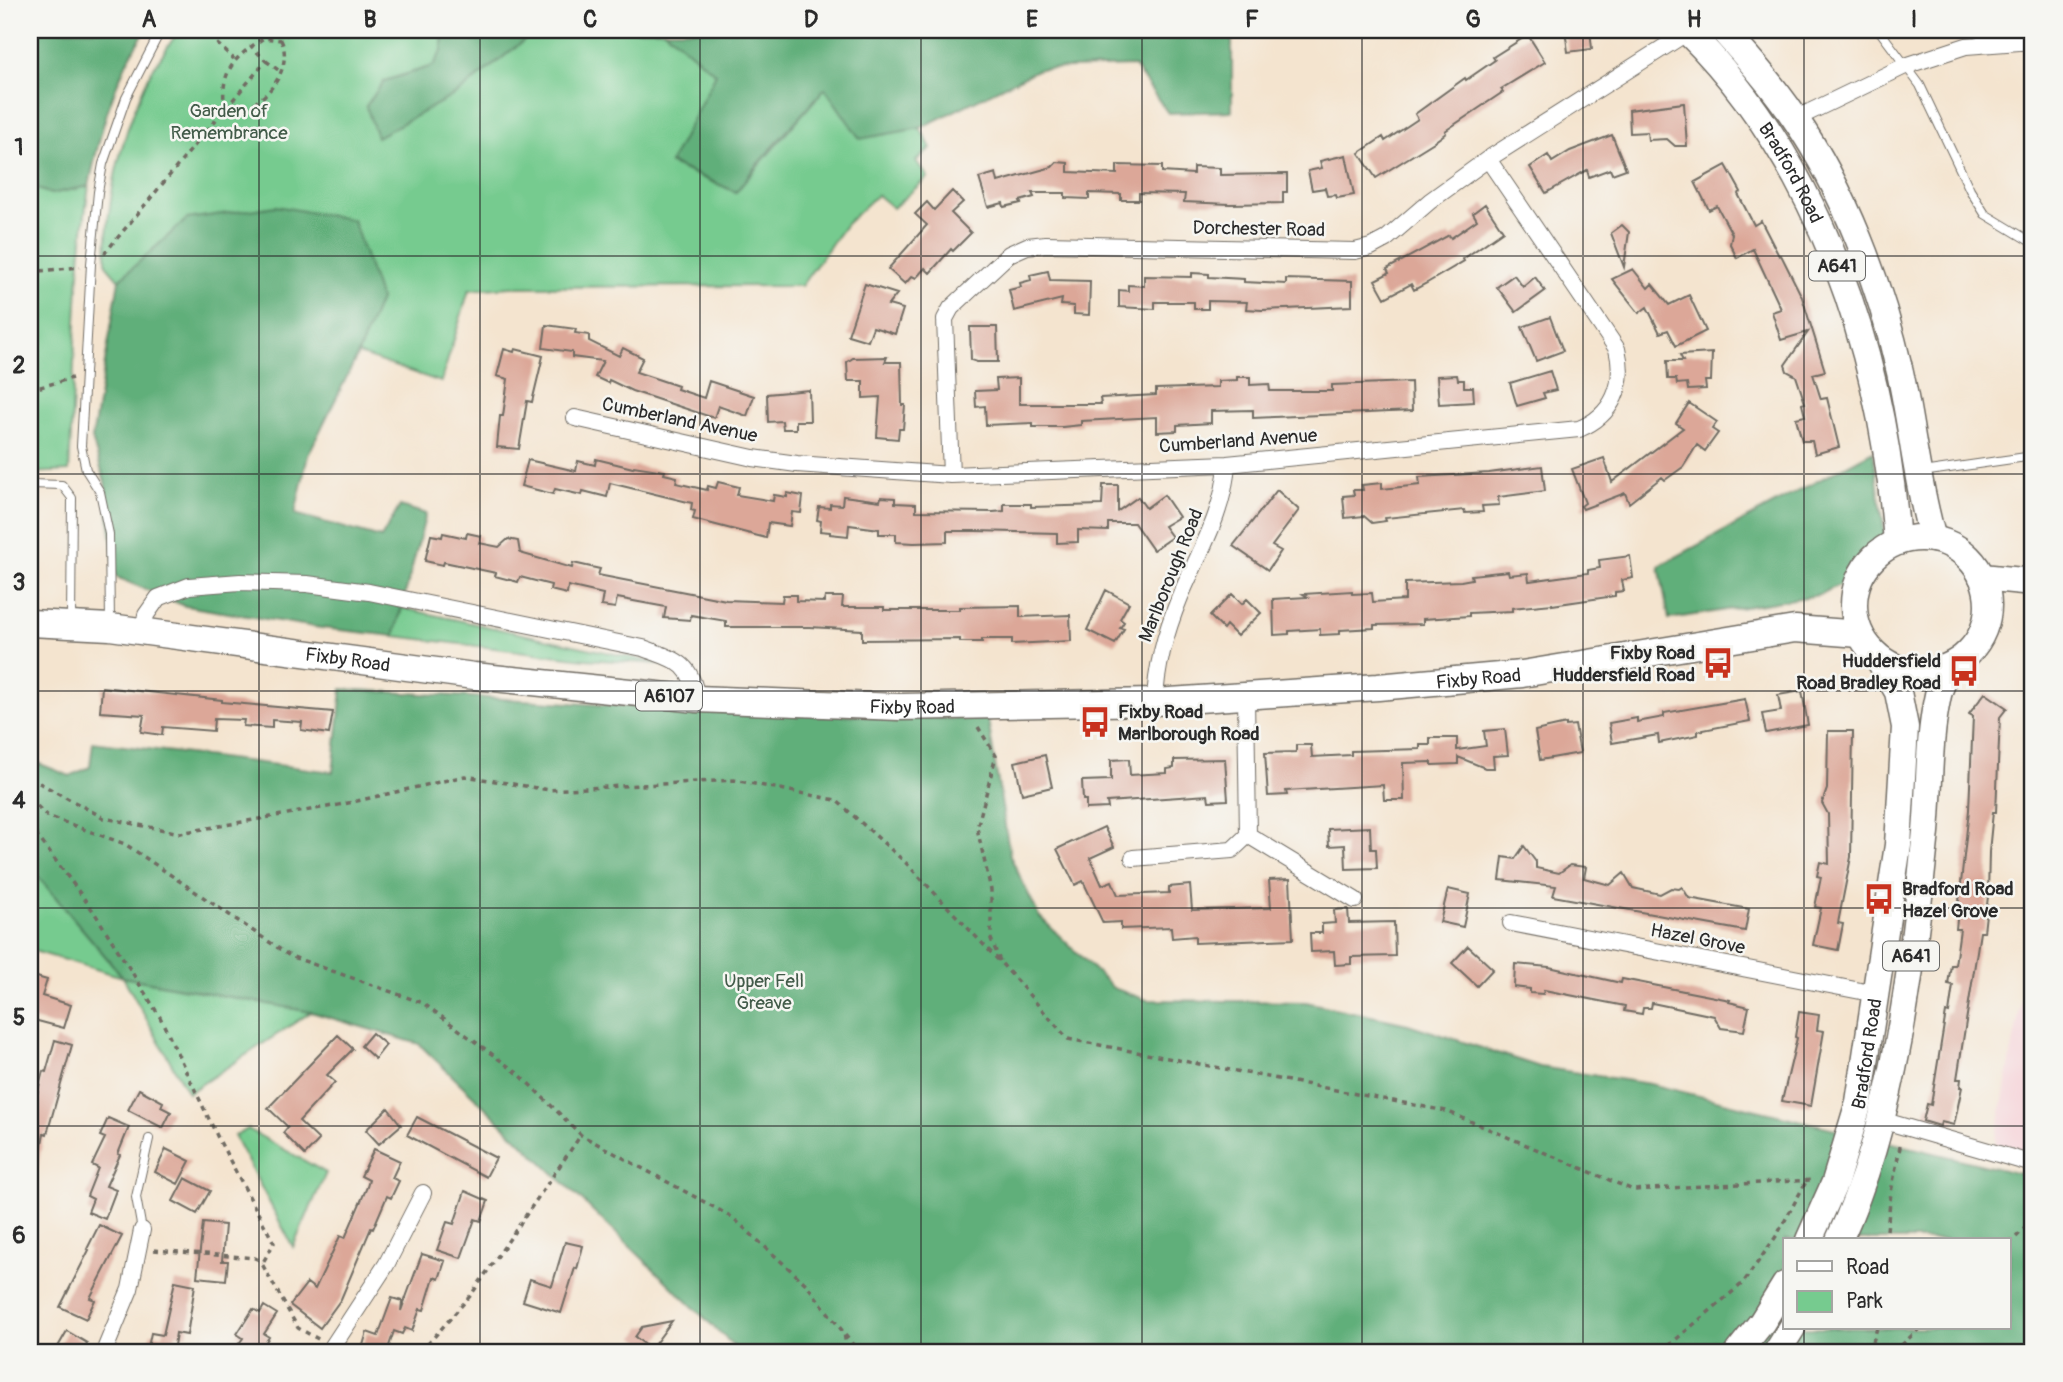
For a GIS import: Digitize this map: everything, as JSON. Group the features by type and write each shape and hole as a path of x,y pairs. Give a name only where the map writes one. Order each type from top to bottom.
{"main road":[{"name":"Bradford Road","path":"1688,30 1749,103 1768,131 1806,195 1836,264 1861,337 1881,416 1893,493 1897,542"},
{"name":"Bradford Road","path":"1723,30 1770,84 1795,119 1833,185 1867,262 1899,369 1922,502 1933,539"},
{"path":"1853,603 1857,583 1866,566 1880,552 1897,542 1914,538 1933,539"},
{"name":"A641","path":"1853,603 1860,634 1877,656 1893,667 1912,672 1932,672 1951,666 1966,656 1985,626 1987,593 1982,577 1970,559 1953,546 1933,539"},
{"path":"1982,577 2033,582"},
{"path":"1988,608 2033,590"},
{"name":"Fixby Road","path":"1795,629 1853,603"},
{"name":"Fixby Road","path":"30,623 110,627 474,677 697,699 899,707 1155,702 1246,696 1522,674 1795,629 1860,634"},
{"name":"Bradford Road","path":"1810,1238 1835,1182 1858,1102 1898,845 1905,727 1898,692 1877,656"},
{"name":"Bradford Road","path":"1840,1238 1893,1123 1938,692 1951,666"},
{"path":"1738,1352 1762,1322 1783,1288"},
{"path":"1777,1352 1791,1330"}],"street":[{"name":"Dorchester Road","path":"951,475 945,319 951,308 1009,254 1027,246 1046,244 1355,251 1371,247 1386,239 1430,201 1488,159 1688,30"},
{"path":"1795,119 1905,66 1966,46 2033,41"},
{"name":"Cumberland Avenue","path":"575,418 753,458 797,464 951,475 1227,464 1567,432 1590,425 1608,409 1615,398 1621,374 1617,349 1488,159"},
{"name":"Marlborough Road","path":"1155,702 1165,637 1219,510 1226,486 1227,464"},
{"path":"142,631 146,615 158,598 189,586 240,582 307,584 369,593 643,648 683,663 694,681 697,699"},
{"path":"1133,858 1232,849 1248,835 1246,696"},
{"path":"1248,835 1355,900"},
{"name":"Hazel Grove","path":"1511,923 1876,994"},
{"path":"1893,1123 2033,1164"},
{"path":"330,1350 386,1265 423,1193"},
{"path":"104,1352 130,1289 142,1230"}],"lane":[{"path":"110,627 109,534 100,492 86,470 81,446 91,264 103,164 126,97 161,30"},
{"path":"1879,30 1920,85 1970,190 1985,214 2033,243"},
{"path":"1918,473 2033,456"},
{"path":"30,484 62,485 72,498 71,624"},
{"path":"142,1230 136,1197 149,1139"}],"path":[{"path":"202,30 235,59"},
{"path":"281,40 291,30"},
{"path":"225,109 222,91 235,59 264,38 281,40"},
{"path":"225,109 244,108 258,100 274,84 285,57 281,40"},
{"path":"251,46 265,61 281,72"},
{"path":"30,272 72,270 91,264 109,250 265,61"},
{"path":"30,390 63,379 84,376"},
{"path":"967,707 996,756 978,828 991,890 991,939 1002,964"},
{"path":"30,778 104,818 180,833 344,804 464,776 549,790 734,780 836,800 906,863 1002,964 1068,1039 1446,1111 1633,1190 1807,1180 1835,1182"},
{"path":"30,799 47,816 125,844 290,956 422,1003 520,1075 581,1135 732,1217 806,1284 859,1352"},
{"path":"30,826 94,912 160,1017 219,1140 274,1243 261,1264 298,1328 330,1350"},
{"path":"1886,1238 1893,1123"},
{"path":"421,1352 471,1295 581,1135"},
{"path":"1661,1352 1743,1283 1777,1235 1807,1180"},
{"path":"2010,1243 2033,1220"},
{"path":"138,1248 255,1258 262,1262"},
{"path":"1870,1352 1876,1330"},
{"path":"1894,1352 1918,1330"},
{"path":"844,1333 847,1352"}],"shaded area":[{"path":"2033,898 2033,1162 1995,1144 2024,985"}],"green space":[{"path":"30,30 146,30 117,85 98,145 89,186 51,194 30,186"},
{"name":"Garden of Remembrance","path":"179,30 443,30 442,51 433,66 384,81 458,93 537,30 664,30 717,74 670,164 736,192 825,88 860,138 920,128 931,148 916,161 928,177 893,208 877,195 846,224 801,286 511,287 469,290 441,382 358,354 380,299 187,219 119,280 106,265 112,194 129,124 150,74"},
{"path":"443,30 537,30 458,93 377,137 366,106 384,81 433,66 442,51"},
{"path":"664,30 1221,30 1232,41 1232,111 1168,113 1134,66 1039,69 920,128 860,139 825,88 736,192 670,163 716,74"},
{"path":"30,186 51,194 89,186 78,292 69,471 30,473"},
{"path":"276,206 353,220 380,299 358,354 308,455 295,514 381,538 400,506 426,514 394,636 321,628 185,606 116,577 105,482 92,439 119,280 187,219"},
{"path":"1873,451 1885,535 1861,555 1847,581 1819,595 1669,619 1659,566"},
{"path":"402,608 661,664 584,659 394,636"},
{"name":"Upper Fell Greave","path":"342,689 669,709 988,720 1010,856 1039,916 1113,988 1147,1000 1306,1002 1408,1024 1540,1067 1650,1084 2033,1177 2033,1352 740,1352 419,1044 311,1012 123,977 30,867 30,760 70,776 90,767 93,742 333,772"},
{"path":"30,867 123,977 30,950"},
{"path":"123,977 311,1012 188,1093"},
{"path":"248,1129 326,1173 293,1247 234,1136"}],"building":[{"path":"1565,30 1590,30 1592,49 1568,52"},
{"path":"1528,35 1545,62 1501,89 1503,92 1445,131 1446,133 1434,142 1376,178 1359,153 1383,137 1385,141 1418,119 1415,114"},
{"path":"1684,103 1687,146 1675,146 1667,139 1648,140 1647,132 1630,133 1629,110"},
{"path":"1612,135 1626,169 1612,174 1610,169 1589,177 1587,170 1546,193 1530,167 1548,155 1552,162 1570,151"},
{"path":"1346,155 1354,195 1337,198 1336,195 1327,196 1325,188 1312,190 1308,171 1322,168 1320,161"},
{"path":"1057,162 1068,163 1068,172 1117,174 1117,165 1162,166 1162,172 1193,174 1193,167 1220,168 1220,175 1287,174 1287,192 1283,192 1283,203 1230,204 1184,202 1185,194 1139,193 1139,200 1121,200 1121,194 1089,193 1089,199 1065,198 1065,193 1032,193 1034,197 1020,201 1021,203 1004,207 1003,203 988,207 979,178 996,173 998,182 1052,167"},
{"path":"1726,165 1741,192 1738,194 1754,225 1761,221 1802,297 1825,371 1813,374 1821,399 1827,398 1839,447 1815,454 1812,441 1802,441 1796,418 1805,416 1802,404 1805,403 1796,376 1787,371 1785,365 1808,332 1781,340 1772,312 1781,309 1753,249 1737,258 1730,244 1732,234 1717,206 1709,210 1695,182"},
{"path":"952,191 963,202 951,213 971,233 953,251 951,249 930,273 925,268 916,278 912,276 905,284 888,269 927,225 915,214 927,202 934,210"},
{"path":"1485,204 1503,231 1463,259 1464,261 1427,283 1414,290 1411,284 1385,298 1375,280 1389,273 1387,269 1449,235 1451,238 1477,220 1473,213"},
{"path":"1622,225 1629,232 1624,267 1611,233"},
{"path":"1633,269 1648,288 1652,284 1669,305 1689,295 1706,331 1676,346 1668,330 1660,333 1647,307 1639,313 1612,279"},
{"path":"1048,271 1050,280 1090,281 1089,315 1074,314 1074,306 1061,305 1062,299 1014,311 1009,290 1021,287 1020,283 1031,280 1030,275"},
{"path":"1192,273 1244,279 1244,282 1286,284 1286,279 1352,281 1352,306 1262,310 1246,309 1247,302 1208,301 1208,309 1194,309 1194,302 1155,302 1155,309 1119,307 1119,290 1128,291 1128,285 1144,286 1144,276 1192,277"},
{"path":"1514,275 1523,287 1535,277 1545,291 1516,312 1497,287"},
{"path":"865,284 897,294 888,305 903,309 895,334 873,327 868,341 848,335"},
{"path":"1550,317 1563,351 1536,361 1522,327"},
{"path":"546,325 576,329 575,333 589,335 589,341 619,356 623,348 643,358 636,372 678,386 677,389 704,398 709,381 754,396 747,416 718,406 714,418 632,391 609,380 608,383 595,377 603,361 572,357 572,352 543,348"},
{"path":"970,327 997,327 998,362 971,360"},
{"path":"504,349 543,356 532,402 527,401 519,449 497,447 508,379 497,376"},
{"path":"1712,353 1711,381 1705,381 1706,389 1688,390 1687,383 1677,384 1676,379 1668,379 1667,361 1683,361 1680,355"},
{"path":"887,357 885,362 901,362 902,405 905,405 903,429 899,429 898,439 877,437 880,397 863,398 863,381 848,381 847,362 853,358"},
{"path":"1550,371 1556,390 1543,393 1545,398 1517,406 1510,383"},
{"path":"1457,375 1458,380 1464,380 1464,387 1473,387 1474,402 1439,404 1437,376"},
{"path":"1237,377 1250,377 1250,385 1269,384 1270,391 1332,391 1332,385 1411,382 1412,411 1253,418 1253,410 1211,411 1211,423 1177,425 1177,431 1157,432 1157,417 1081,421 1081,425 1062,427 1033,427 1033,423 986,425 985,406 976,407 975,391 997,390 996,379 1019,378 1019,404 1101,404 1100,398 1156,395 1156,389 1218,387 1218,381 1237,380"},
{"path":"809,390 810,421 796,421 796,429 783,429 782,421 768,422 767,394"},
{"path":"1689,403 1717,422 1712,429 1718,433 1705,451 1697,445 1683,467 1665,480 1662,477 1629,503 1625,493 1583,509 1581,506 1585,503 1572,469 1604,458 1612,482 1683,428 1676,423"},
{"path":"596,459 633,468 665,471 664,474 677,477 676,483 707,490 708,486 716,488 718,482 739,487 737,495 773,501 774,495 787,497 787,493 803,496 801,513 792,512 790,526 768,523 766,538 693,519 695,511 691,510 692,503 610,483 607,497 583,491 582,495 555,489 553,494 521,486 528,460 576,471 578,461 595,465"},
{"path":"1542,466 1545,491 1498,497 1499,505 1482,506 1483,512 1465,513 1464,510 1385,518 1386,521 1372,523 1364,516 1345,518 1343,496 1354,495 1353,490 1363,490 1362,485 1382,483 1382,489 1420,485 1419,477 1489,473"},
{"path":"1103,485 1118,485 1118,511 1138,497 1146,508 1164,495 1179,517 1164,526 1172,537 1153,550 1134,523 1108,523 1108,531 1078,530 1078,542 1057,543 1057,533 947,531 947,542 914,543 896,542 896,534 879,534 879,529 849,525 848,536 830,534 820,531 821,521 817,520 819,507 842,505 843,496 880,501 881,497 895,498 895,503 916,504 916,511 993,512 1004,511 1004,504 1031,504 1031,507 1102,505"},
{"path":"1277,490 1299,510 1272,546 1281,551 1268,570 1233,546"},
{"path":"443,533 466,538 467,533 481,536 479,543 499,547 508,539 518,541 520,553 572,568 573,563 600,569 598,575 726,600 782,602 783,595 796,595 796,601 824,602 825,597 843,597 842,607 884,607 884,610 960,610 960,607 1020,606 1020,617 1070,615 1071,641 1012,644 1012,639 982,639 982,642 960,642 960,639 862,640 862,630 726,627 726,621 691,615 690,620 664,618 666,607 617,598 615,608 601,606 603,594 568,586 567,594 550,590 551,585 520,577 518,582 495,576 496,573 444,562 443,565 425,561 431,535 442,537"},
{"path":"1630,556 1633,578 1622,580 1624,591 1615,592 1615,596 1512,608 1512,611 1423,619 1423,624 1374,625 1374,628 1340,630 1340,634 1320,635 1320,629 1274,635 1273,599 1352,591 1352,594 1372,593 1373,602 1405,600 1405,583 1461,581 1472,579 1471,575 1508,571 1509,575 1528,573 1529,581 1588,573 1588,570 1600,568 1599,560"},
{"path":"1106,590 1129,603 1120,619 1124,622 1120,628 1124,629 1115,644 1087,630"},
{"path":"1232,594 1242,604 1247,599 1261,613 1237,636 1226,625 1223,629 1210,616"},
{"path":"102,687 333,712 329,734 301,730 302,722 272,720 272,728 243,726 244,720 214,719 213,731 163,727 162,735 141,732 144,715 100,712"},
{"path":"1802,691 1808,725 1766,733 1762,714 1781,711 1778,695"},
{"path":"1985,693 2007,708 2000,717 1996,812 1993,812 1989,852 1988,896 1957,1079 1961,1079 1962,1087 1954,1125 1941,1122 1940,1126 1923,1121 1927,1104 1931,1105 1946,1012 1949,1013 1953,985 1948,984 1951,965 1955,965 1960,929 1956,929 1969,810 1973,716 1969,714"},
{"path":"1745,699 1750,721 1698,731 1698,735 1659,743 1658,735 1612,743 1609,723 1637,718 1637,722 1664,717 1664,713"},
{"path":"1566,724 1575,725 1580,753 1540,760 1535,731"},
{"path":"1505,729 1508,755 1493,756 1494,768 1485,768 1458,757 1458,764 1403,763 1404,800 1384,800 1383,785 1286,791 1287,795 1268,796 1265,753 1296,752 1296,745 1311,745 1312,757 1351,755 1351,751 1420,749 1420,745 1430,745 1430,738 1457,738 1457,750 1486,746 1484,731"},
{"path":"1828,731 1853,731 1851,857 1838,923 1843,924 1838,950 1813,945 1821,908 1815,907 1821,877 1817,876 1820,862 1829,864 1828,814 1822,803 1827,789"},
{"path":"1045,755 1052,787 1022,794 1015,762"},
{"path":"1129,759 1130,775 1167,773 1167,769 1174,768 1174,760 1225,759 1228,800 1209,801 1208,795 1107,802 1108,808 1086,809 1082,781 1111,780 1111,760"},
{"path":"1104,827 1114,847 1090,858 1102,885 1112,881 1118,895 1169,893 1169,887 1190,885 1192,910 1271,908 1269,880 1290,879 1293,939 1195,943 1195,936 1172,938 1171,927 1121,929 1121,922 1103,923 1083,881 1075,885 1057,849"},
{"path":"1370,827 1371,849 1376,849 1377,868 1346,869 1345,845 1329,846 1328,829"},
{"path":"1524,846 1536,862 1536,868 1559,873 1570,865 1586,867 1584,878 1610,885 1624,873 1633,888 1660,894 1671,888 1682,887 1689,898 1749,909 1745,931 1553,896 1556,886 1500,880 1503,857 1515,859"},
{"path":"1448,889 1470,894 1463,927 1440,922"},
{"path":"1348,909 1349,923 1394,922 1395,956 1351,957 1351,964 1335,965 1334,951 1311,952 1310,933 1322,933 1322,924 1335,923 1334,910"},
{"path":"1468,946 1493,969 1477,986 1452,963"},
{"path":"1515,964 1549,967 1621,983 1622,979 1730,1000 1729,1002 1749,1007 1744,1031 1721,1028 1714,1016 1652,1003 1651,1008 1643,1008 1642,1014 1624,1011 1625,1006 1544,990 1543,994 1530,993 1530,989 1514,987"},
{"path":"30,975 47,980 42,996 71,1005 64,1028 34,1020 33,1024 30,1023"},
{"path":"1799,1012 1819,1015 1817,1030 1824,1031 1811,1106 1782,1101 1797,1038"},
{"path":"372,1033 386,1045 375,1059 361,1046"},
{"path":"338,1035 353,1049 327,1075 335,1082 299,1121 319,1140 305,1155 283,1133 288,1127 268,1108"},
{"path":"55,1040 72,1045 47,1134 44,1133 37,1171 30,1171 30,1121 43,1071 46,1072"},
{"path":"139,1089 163,1102 161,1107 171,1112 163,1128 128,1110"},
{"path":"388,1108 401,1125 379,1144 366,1130"},
{"path":"417,1117 496,1158 486,1177 407,1135"},
{"path":"108,1118 129,1127 106,1186 116,1190 105,1219 88,1212 93,1199 87,1196 98,1168 92,1165 105,1138 100,1136"},
{"path":"166,1149 190,1161 178,1184 155,1172"},
{"path":"374,1149 400,1161 392,1178 399,1181 391,1198 387,1196 373,1229 371,1228 341,1299 320,1328 290,1305 307,1283 315,1289 340,1236 345,1238 367,1187 369,1180 361,1176"},
{"path":"185,1178 210,1191 197,1214 173,1201"},
{"path":"465,1191 488,1201 481,1221 475,1219 461,1258 437,1250 447,1222 454,1224"},
{"path":"203,1223 225,1225 222,1261 228,1261 226,1280 197,1277"},
{"path":"99,1225 122,1236 90,1298 95,1300 86,1319 60,1307"},
{"path":"565,1242 583,1246 561,1313 523,1301 530,1279 552,1286"},
{"path":"422,1254 445,1261 439,1279 434,1277 424,1310 420,1309 412,1331 405,1328 402,1334 394,1331 387,1352 361,1352 367,1332 378,1336 392,1298 402,1301 401,1311"},
{"path":"175,1281 195,1285 187,1335 176,1333 173,1352 147,1352 151,1333 163,1335"},
{"path":"264,1306 277,1314 264,1334 269,1337 259,1352 233,1352 243,1338 237,1334 253,1309 260,1313"},
{"path":"672,1321 651,1349 635,1337 642,1327"},
{"path":"67,1331 87,1343 82,1352 55,1352"}],"place":[{"name":"Fixby Road Huddersfield Road","path":"1718,663"},
{"name":"Huddersfield Road Bradley Road","path":"1964,671"},
{"name":"Fixby Road Marlborough Road","path":"1095,722"},
{"name":"Bradford Road Hazel Grove","path":"1879,899"}]}
